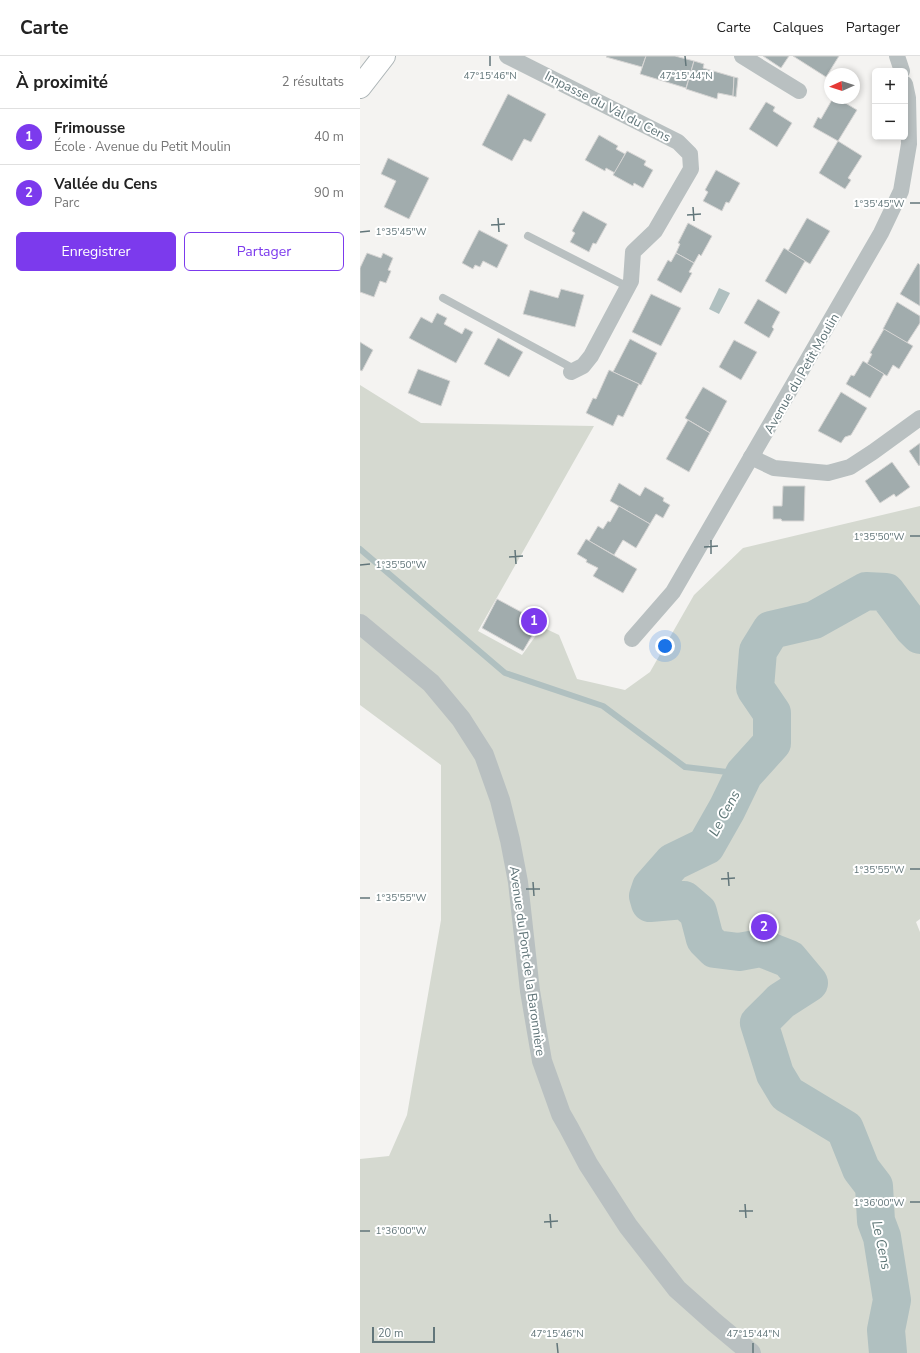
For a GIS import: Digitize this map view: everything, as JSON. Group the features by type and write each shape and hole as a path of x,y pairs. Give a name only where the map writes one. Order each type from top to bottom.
{"main road":[{"path":"360,87 384,56"}],"street":[{"name":"Impasse du Val du Cens","path":"507,56 678,142 690,154 691,169 687,176 655,231 633,252 631,281 591,356 582,366 573,371"},
{"path":"742,56 799,90"},
{"path":"897,56 901,68"},
{"name":"Avenue du Petit Moulin","path":"632,639 673,592 881,233 901,191 909,144 908,98"},
{"path":"752,457 774,468 828,472 850,466 873,452 920,418"},
{"name":"Avenue du Pont de la Baronnière","path":"360,624 431,683 461,719 484,755 500,800 518,882 530,991 542,1061 561,1114 568,1128 588,1164 628,1226 677,1289 751,1353"}],"lane":[{"path":"528,236 628,287"},
{"path":"443,298 573,371"}],"shaded area":[{"path":"719,288 730,293 719,314 709,309"},
{"path":"360,385 421,423 594,426 478,631 522,655 542,627 559,635 577,679 625,690 650,672 694,595 743,548 920,506 920,919 916,922 920,932 920,1353 360,1353 360,1159 389,1156 407,1115 441,920 441,765 360,705"}],"building":[{"path":"646,56 642,67 606,57"},
{"path":"646,56 675,56 694,61 686,88 640,74"},
{"path":"763,56 789,56 781,68"},
{"path":"793,56 839,56 832,68 824,68 824,76"},
{"path":"694,61 704,64 703,68 734,77 733,96 718,93 717,99 686,89"},
{"path":"734,77 738,78 736,97 733,96"},
{"path":"508,94 546,114 531,142 524,139 512,161 482,145"},
{"path":"766,102 775,107 773,111 792,123 777,147 749,129"},
{"path":"830,104 847,104 857,110 838,141 813,127 818,117 821,119"},
{"path":"599,135 618,146 616,149 625,154 615,173 606,168 605,171 585,160"},
{"path":"838,141 862,156 848,178 851,180 845,189 819,173"},
{"path":"627,151 646,161 644,165 653,170 643,188 634,183 633,186 613,175"},
{"path":"388,158 429,178 409,219 384,207 396,181 381,174"},
{"path":"716,170 740,183 729,203 726,202 722,211 703,201 708,192 705,190"},
{"path":"583,211 607,224 596,244 593,243 589,252 570,242 575,233 572,231"},
{"path":"807,218 830,231 810,264 788,251"},
{"path":"688,223 712,236 701,256 699,254 694,263 676,253 680,244 678,243"},
{"path":"479,230 508,245 497,268 483,261 480,267 475,265 473,269 462,263"},
{"path":"784,248 805,261 786,294 765,281"},
{"path":"367,253 381,258 383,253 393,258 388,270 391,271 386,283 380,281 374,297 360,292 360,268"},
{"path":"676,253 694,263 689,272 692,273 681,293 657,280 668,260 671,262"},
{"path":"918,263 920,265 920,306 900,294"},
{"path":"561,289 584,295 575,327 523,314 530,290 558,298"},
{"path":"651,294 681,308 661,346 632,332"},
{"path":"758,299 780,312 772,327 774,329 769,338 744,323"},
{"path":"897,302 920,316 920,323 907,343 883,329"},
{"path":"437,313 447,318 444,324 462,334 465,328 473,332 456,363 409,338 421,317 432,323"},
{"path":"884,329 913,346 899,369 893,365 887,376 867,364 872,354 870,353"},
{"path":"498,338 523,352 509,377 484,364"},
{"path":"630,339 657,353 641,385 613,372"},
{"path":"734,340 757,352 741,380 719,367"},
{"path":"360,342 373,350 362,371 360,370"},
{"path":"863,361 884,374 870,398 846,384 851,375 854,376"},
{"path":"418,369 450,381 441,406 408,393"},
{"path":"609,370 639,384 623,417 618,415 613,426 586,413 593,398 596,399"},
{"path":"703,387 727,401 710,433 685,418"},
{"path":"841,392 867,408 851,435 845,437 841,443 818,431"},
{"path":"688,420 710,433 689,472 666,459"},
{"path":"920,443 920,465 919,466 909,451"},
{"path":"892,462 910,487 896,497 894,494 880,503 865,481"},
{"path":"619,483 640,496 645,487 664,498 663,501 670,505 663,518 656,514 650,524 610,501"},
{"path":"783,486 805,486 804,521 782,521 781,519 773,519 773,506 782,506"},
{"path":"619,506 650,524 636,548 623,540 614,555 589,541 598,526 603,529 608,521 610,522"},
{"path":"586,539 637,569 623,593 593,576 598,568 586,562 587,560 577,554"},
{"path":"497,599 540,622 523,651 482,628"}],"waterway":[{"path":"360,549 505,673 603,706 685,767 744,774"},
{"name":"Le Cens","path":"888,1353 886,1330 892,1300 882,1237 876,1221 874,1186 861,1169 845,1129 787,1094 775,1074 759,1023 781,1001 809,983 789,959 761,948 739,952 715,949 705,939 698,912 684,900 650,903 648,896 651,887 673,862 706,846 727,809 744,774 772,743 772,713 755,688 758,651 771,630 814,620 866,591 886,592 920,635"}],"place":[{"name":"Frimousse","path":"534,621"},
{"name":"Vallée du Cens","path":"764,927"}]}
